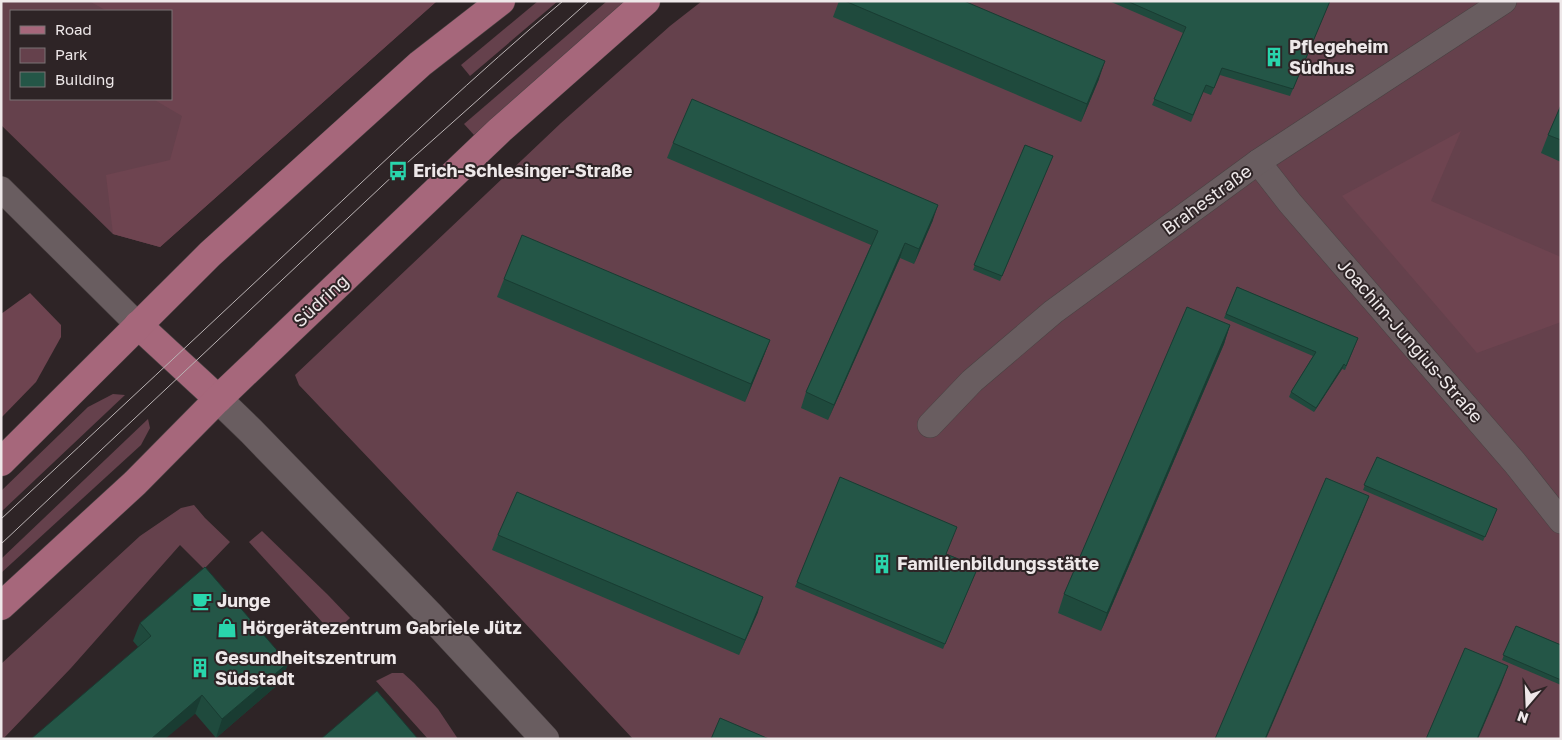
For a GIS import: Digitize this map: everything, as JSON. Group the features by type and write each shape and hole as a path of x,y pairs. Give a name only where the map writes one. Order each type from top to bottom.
{"main road":[{"path":"1,462 210,254 420,64 501,1"},
{"name":"Südring","path":"1,606 135,483 218,399 500,130 646,1"},
{"path":"138,325 218,399"}],"street":[{"name":"Brahestraße","path":"930,425 972,382 1053,312 1258,162 1504,1"},
{"name":"Joachim-Jungius-Straße","path":"1258,162 1290,203 1515,463 1561,521"},
{"path":"1,189 138,325"},
{"path":"218,399 430,615 545,739"}],"green space":[{"path":"1,1 437,1 160,247 113,234 1,125"},
{"path":"538,1 558,1 470,76 461,65"},
{"path":"607,1 629,1 474,135 464,124"},
{"path":"702,1 1561,1 1561,739 633,739 299,385 295,375 561,123 670,26"},
{"path":"113,394 125,395 1,512 1,491 88,407"},
{"path":"148,419 150,428 141,445 1,573 1,559"},
{"path":"194,505 230,542 204,569 180,545 71,668 1,739 1,664 140,536 181,508"},
{"path":"262,531 350,618 333,634 249,542"},
{"path":"392,673 403,673 414,683 438,709 458,739 428,739 376,681"}],"shaded area":[{"path":"89,1 437,1 160,247 113,234 106,175 170,160 182,116 155,100 172,100 172,10 105,10"},
{"path":"1461,131 1431,201 1561,257 1561,322 1477,353 1342,196"},
{"path":"30,293 61,325 61,337 36,382 1,418 1,314"}],"building":[{"path":"845,1 964,1 1105,61 1087,104"},
{"name":"Pflegeheim Südhus","path":"1127,1 1330,1 1293,89 1222,68 1214,88 1206,85 1193,115 1154,99 1186,27"},
{"path":"692,99 938,205 919,249 905,243 834,405 806,392 878,231 673,143"},
{"path":"1561,105 1561,140 1548,135"},
{"path":"1025,145 1053,156 1002,276 974,265"},
{"path":"522,235 770,340 751,384 504,279"},
{"path":"1237,287 1358,338 1346,366 1344,364 1316,408 1291,392 1316,352 1226,314"},
{"path":"1187,307 1230,325 1107,613 1064,594"},
{"path":"1377,457 1497,509 1485,537 1364,485"},
{"name":"Familienbildungsstätte","path":"840,477 957,527 946,554 978,567 945,644 797,582"},
{"path":"1326,478 1369,496 1265,739 1215,739"},
{"path":"517,492 763,597 745,640 498,535"},
{"name":"Gesundheitszentrum Südstadt","path":"205,567 288,663 222,719 202,695 151,739 31,739 151,636 140,623"},
{"path":"1516,626 1561,645 1561,680 1503,655"},
{"path":"1465,648 1508,666 1477,739 1426,739"},
{"path":"377,691 418,739 321,739"},
{"path":"720,718 769,739 711,739"}],"tram line":[{"path":"1,519 435,114 563,1"},
{"path":"1,544 398,171 589,1"}],"place":[{"name":"Pflegeheim Südhus","path":"1274,57"},
{"name":"Erich-Schlesinger-Straße","path":"398,171"},
{"name":"Familienbildungsstätte","path":"882,564"},
{"name":"Junge","path":"202,601"},
{"name":"Hörgerätezentrum Gabriele Jütz","path":"227,628"},
{"name":"Gesundheitszentrum Südstadt","path":"200,668"}]}
